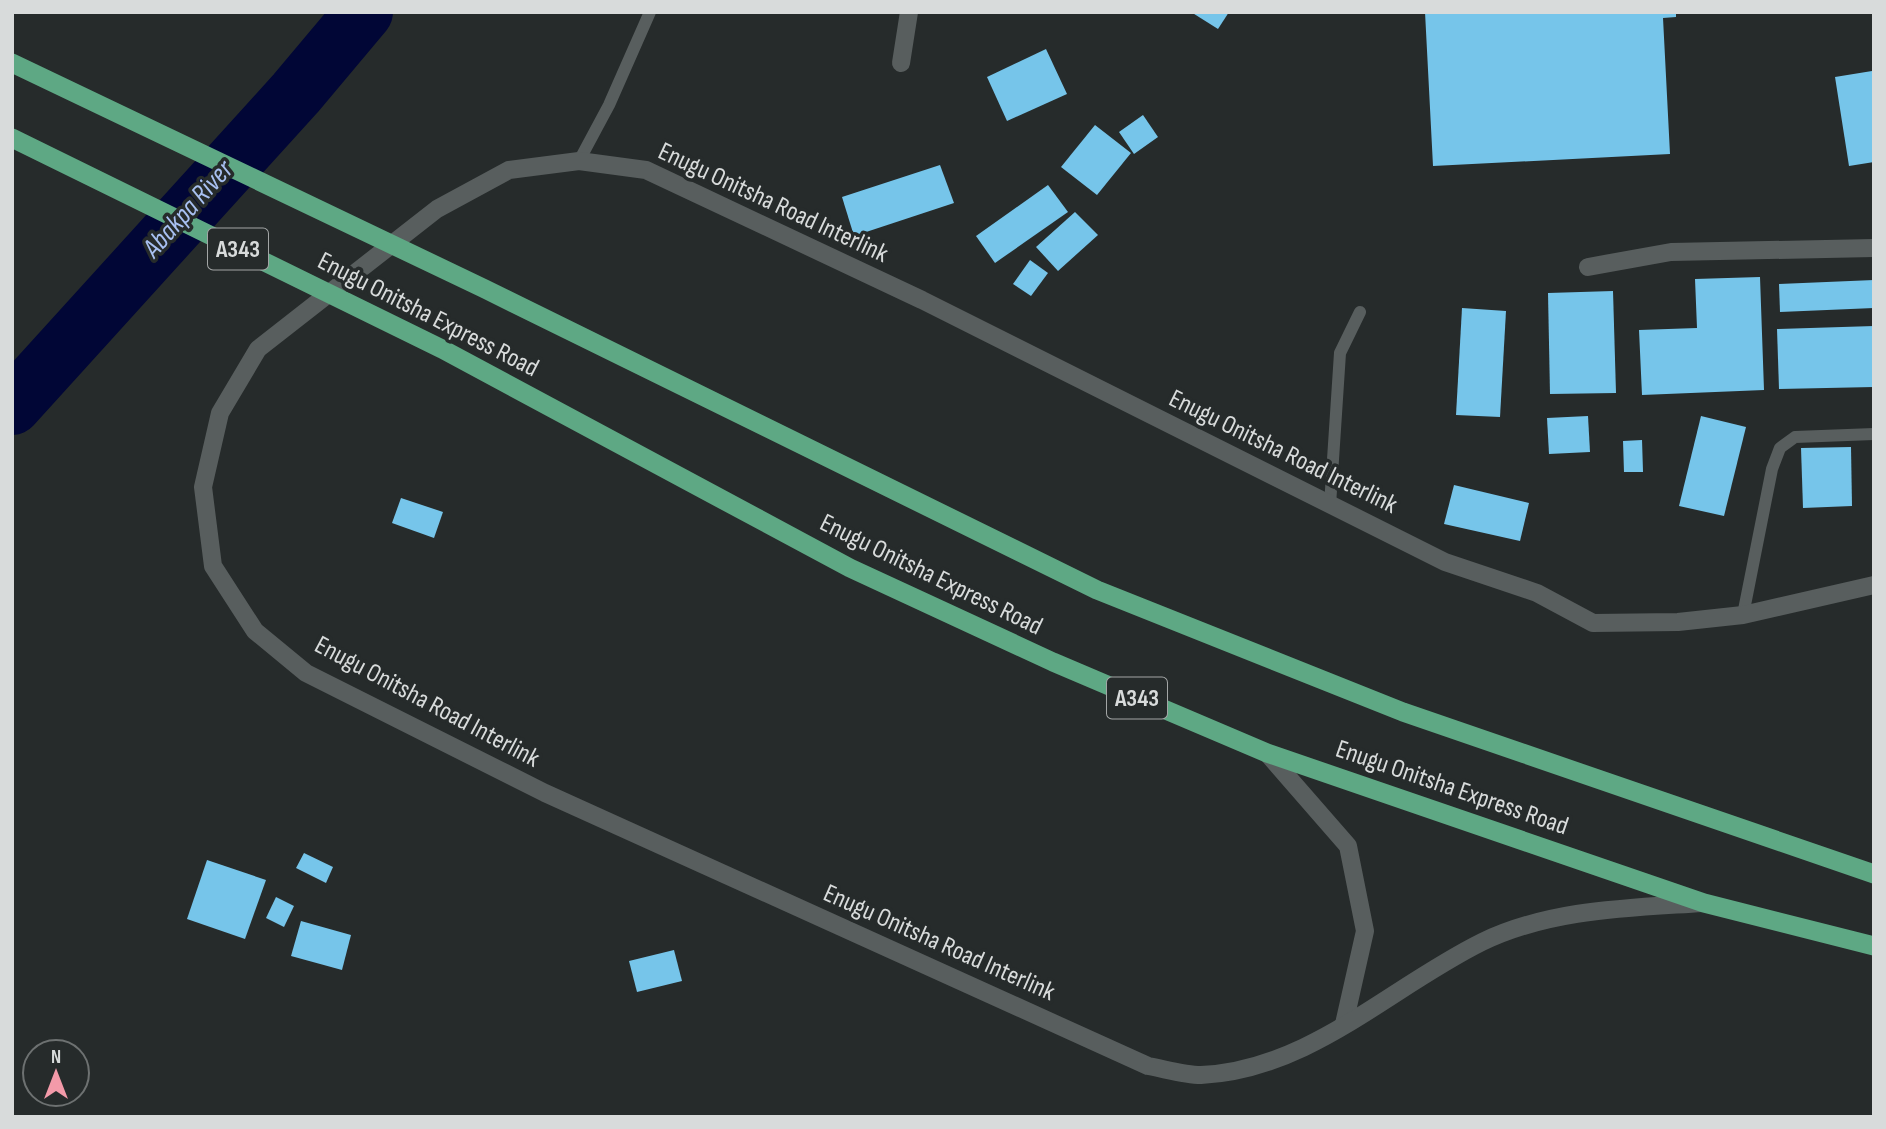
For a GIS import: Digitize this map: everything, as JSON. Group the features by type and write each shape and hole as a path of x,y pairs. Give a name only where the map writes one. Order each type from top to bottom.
{"highway":[{"name":"Enugu Onitsha Express Road","path":"12,63 485,289 1097,590 1404,712 1874,874"},
{"name":"Enugu Onitsha Express Road","path":"12,138 442,349 850,568 1053,662 1267,753 1704,903 1874,946"}],"street":[{"path":"901,62 909,12"},
{"name":"Enugu Onitsha Road Interlink","path":"1704,903 1618,909 1560,917 1527,925 1483,942 1307,1048 1248,1070 1198,1075 1148,1066 545,793 306,673 255,631 213,566 203,487 220,413 258,349 436,209 509,170 579,161 646,170 922,300 1446,562 1537,593 1593,623 1678,622 1743,615 1874,585"},
{"path":"1588,267 1671,252 1874,248"},
{"path":"1267,753 1348,846 1365,932 1345,1024"}],"lane":[{"path":"579,161 609,105 650,12"},
{"path":"1330,505 1340,353 1360,312"},
{"path":"1743,615 1772,469 1780,448 1795,437 1874,434"}],"building":[{"path":"1191,12 1229,12 1218,29"},
{"path":"1425,12 1676,12 1676,17 1663,18 1670,154 1433,166"},
{"path":"1046,49 1067,94 1007,121 987,77"},
{"path":"1872,71 1874,162 1849,166 1835,77"},
{"path":"1143,115 1158,137 1134,154 1119,132"},
{"path":"1095,125 1131,153 1097,195 1061,167"},
{"path":"940,165 954,203 854,236 842,197"},
{"path":"1048,185 1068,212 995,263 976,236"},
{"path":"1075,212 1098,235 1058,271 1036,247"},
{"path":"1030,260 1048,273 1031,296 1013,284"},
{"path":"1760,277 1764,390 1642,395 1639,330 1697,328 1695,279"},
{"path":"1874,280 1874,308 1780,312 1779,284"},
{"path":"1613,291 1616,393 1550,394 1548,293"},
{"path":"1462,308 1506,311 1500,417 1456,415"},
{"path":"1874,326 1874,387 1779,389 1777,329"},
{"path":"1588,416 1590,452 1549,454 1547,418"},
{"path":"1701,416 1746,427 1724,516 1679,506"},
{"path":"1642,440 1643,472 1624,472 1623,441"},
{"path":"1851,447 1852,506 1803,508 1801,448"},
{"path":"1454,485 1529,503 1520,541 1444,524"},
{"path":"401,498 443,512 434,538 392,523"},
{"path":"304,853 333,867 326,883 296,868"},
{"path":"207,860 266,880 245,939 187,919"},
{"path":"276,897 294,906 284,927 266,918"},
{"path":"301,921 351,935 342,970 291,956"},
{"path":"674,950 682,981 637,992 629,961"}],"waterway":[{"name":"Abakpa River","path":"12,406 296,93 364,12"}]}
